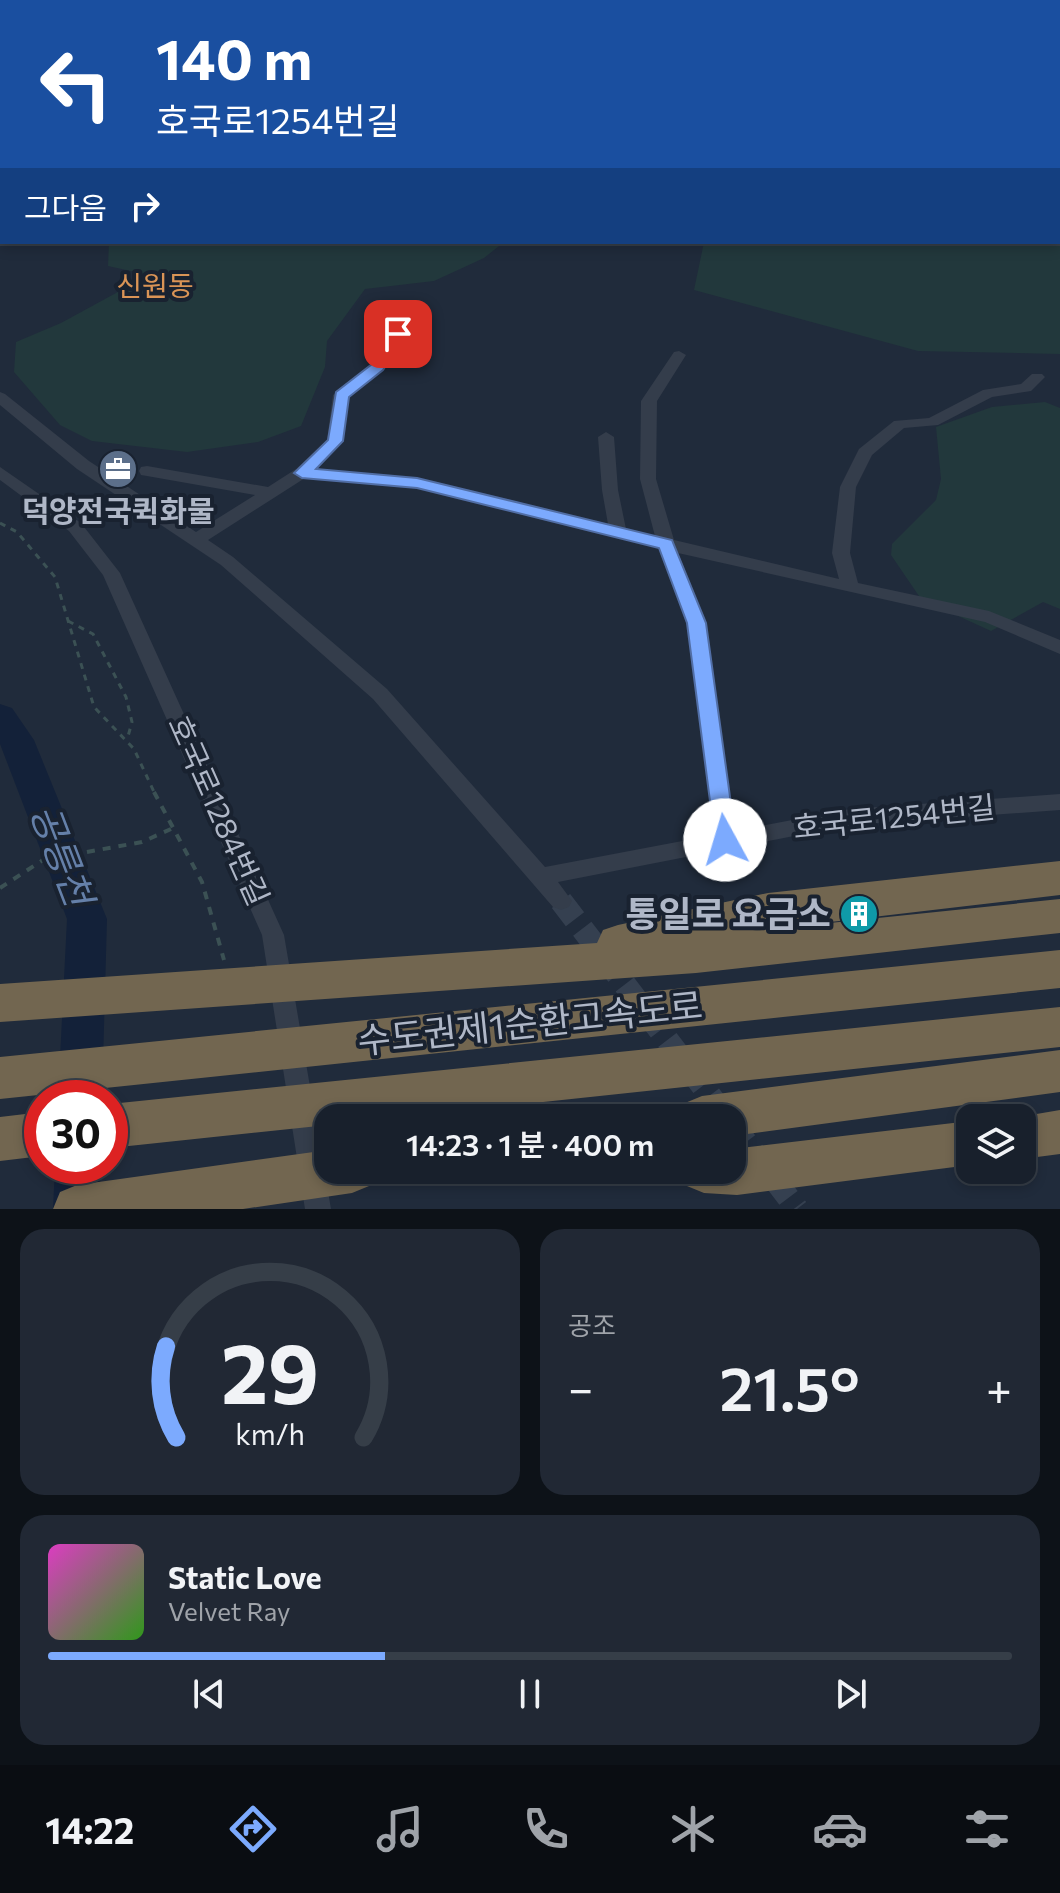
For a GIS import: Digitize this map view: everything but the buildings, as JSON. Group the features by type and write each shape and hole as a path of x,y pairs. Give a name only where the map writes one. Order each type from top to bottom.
{"highway":[{"path":"507,967 768,910 1060,878"},
{"path":"0,1003 696,955 1060,916"},
{"name":"수도권제1순환고속도로","path":"0,1078 1060,969"},
{"name":"수도권제1순환고속도로","path":"128,1124 1060,1027"},
{"path":"746,1112 1060,1071"},
{"path":"1036,1135 1060,1132"},
{"path":"0,1139 24,1136"},
{"path":"746,1171 956,1145"},
{"path":"77,1209 314,1175"}],"street":[{"path":"195,541 302,473 335,441 341,395 378,367 398,334"},
{"path":"679,355 649,401 648,479 666,544 697,623 725,840"},
{"path":"850,587 841,553 848,487 865,452 900,424 932,422 988,393 1026,388 1037,377"},
{"path":"0,397 83,465 227,561 380,694 561,901"},
{"path":"606,437 610,490 618,532"},
{"path":"147,471 270,493"},
{"name":"호국로1284번길","path":"0,472 75,527 111,573 261,907 273,935 318,1209"},
{"path":"302,473 417,483 666,544 989,617 1060,647"},
{"name":"호국로1254번길","path":"540,877 850,817 1060,802"}],"path":[{"path":"0,523 17,532 55,577 94,707 134,749 171,829 202,882 225,965"},
{"path":"68,621 93,634 126,697 132,722 127,742"},
{"path":"0,888 43,860 142,842 171,829"}],"green space":[{"path":"109,244 502,244 484,258 434,281 365,289 327,341 325,367 301,426 258,442 187,452 92,441 60,425 14,372 16,342 61,323 149,275 108,266"},
{"path":"704,244 1060,244 1060,354 918,351 694,290"},
{"path":"1045,402 1060,408 1060,609 1043,602 991,631 921,599 891,555 892,544 936,500 941,479 936,427 992,407"}],"waterway":[{"name":"공릉천","path":"0,717 16,740 87,919 81,1080"},
{"name":"공릉천","path":"76,1209 77,1184"}],"tunnel":[{"path":"561,901 716,1104"},
{"path":"746,1142 797,1209"}],"place":[{"name":"덕양전국퀵화물","path":"118,469"},
{"name":"통일로 요금소","path":"859,914"}],"district":[{"name":"신원동","path":"155,286"}],"route":[{"path":"398,334 378,367 341,395 335,441 302,473 417,483 666,544 697,623 725,840"}]}
